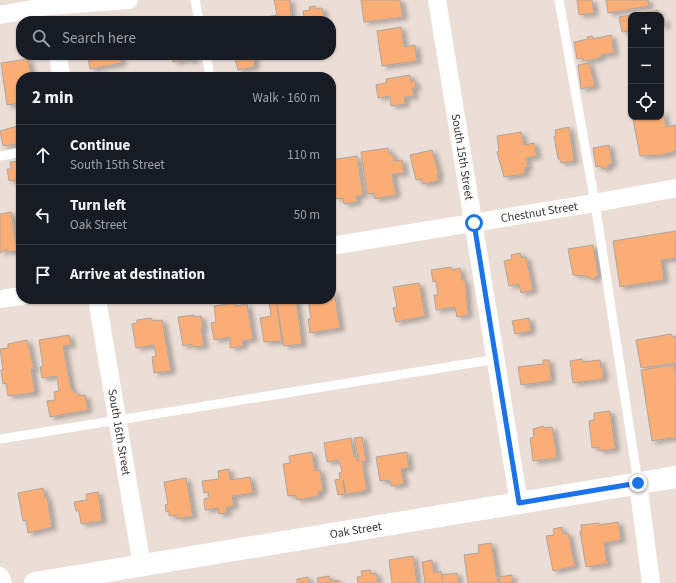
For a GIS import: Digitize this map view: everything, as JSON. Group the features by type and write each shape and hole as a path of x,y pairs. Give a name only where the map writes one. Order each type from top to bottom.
{"street":[{"path":"0,15 129,0"},
{"name":"South 15th Street","path":"437,0 497,359 519,503"},
{"path":"59,60 61,72"},
{"name":"Chestnut Street","path":"336,245 595,203 676,188"},
{"path":"0,299 16,297"},
{"name":"South 16th Street","path":"98,304 142,566"},
{"name":"Oak Street","path":"35,583 676,477"},
{"path":"638,483 651,583"},
{"path":"0,576 3,583"}],"lane":[{"path":"196,0 198,16"},
{"path":"559,0 595,203 638,483"},
{"path":"207,60 209,72"},
{"path":"0,156 16,153"},
{"path":"0,439 497,359"}],"building":[{"path":"274,0 290,0 291,16 272,16 277,15"},
{"path":"361,0 400,0 403,17 364,22"},
{"path":"577,0 592,0 594,13 579,15"},
{"path":"606,0 648,0 649,6 608,13"},
{"path":"315,6 316,9 322,8 324,16 304,16 303,11 310,10 309,7"},
{"path":"658,10 658,12 647,12"},
{"path":"628,15 628,31 622,32 619,17"},
{"path":"401,27 404,47 415,45 417,61 382,66 377,31"},
{"path":"611,35 614,53 600,55 600,58 584,61 583,58 577,59 574,42 588,39 587,37 592,36 593,39"},
{"path":"28,60 31,72 16,72 16,104 7,105 1,63"},
{"path":"88,60 121,60 122,63 90,69"},
{"path":"173,60 183,60 173,62"},
{"path":"235,60 255,60 254,67 238,70"},
{"path":"589,63 595,86 581,89 578,65"},
{"path":"410,75 411,81 415,81 416,88 412,88 414,96 404,97 405,104 391,106 390,96 378,98 376,85 386,83 386,79"},
{"path":"664,116 666,127 676,125 676,151 662,155 640,156 633,120 664,120"},
{"path":"16,126 16,144 3,146 0,131"},
{"path":"569,127 574,161 561,163 560,159 558,159 554,136 556,136 555,130"},
{"path":"521,132 524,145 534,143 537,156 526,158 528,167 524,168 525,174 504,177 497,152 499,151 497,136"},
{"path":"609,145 612,164 608,165 608,168 602,169 602,166 596,167 593,148"},
{"path":"388,148 389,154 393,154 394,161 402,160 404,173 392,174 396,195 375,199 374,193 367,194 361,152"},
{"path":"432,150 439,175 437,175 438,181 423,184 421,179 416,180 410,155"},
{"path":"357,156 363,195 356,196 357,202 344,204 343,198 336,199 336,159"},
{"path":"16,161 16,180 9,181 7,169 11,169 10,162"},
{"path":"11,212 16,251 7,252 7,249 0,253 0,214"},
{"path":"676,231 676,258 661,260 664,280 620,287 613,241"},
{"path":"593,245 598,274 593,280 587,276 573,275 568,249"},
{"path":"520,253 521,258 526,257 533,290 521,293 519,284 509,286 504,261 512,259 511,255"},
{"path":"451,267 452,270 460,268 462,280 465,280 468,315 457,317 455,307 436,310 434,295 438,295 436,281 433,282 431,270"},
{"path":"419,283 425,316 396,322 393,308 397,307 393,287"},
{"path":"336,303 340,328 310,333 308,319 311,319 309,304"},
{"path":"236,304 236,306 247,304 253,339 242,341 243,346 230,348 230,337 214,340 211,323 216,322 214,306"},
{"path":"269,304 277,304 282,341 264,342 260,318 271,316"},
{"path":"277,304 297,304 302,344 284,346"},
{"path":"194,315 194,317 201,316 203,329 201,329 204,346 192,347 192,344 183,346 178,317"},
{"path":"151,318 152,321 162,320 171,371 154,373 152,357 156,356 154,345 136,348 132,324 137,323 137,320"},
{"path":"529,318 531,331 515,334 512,321"},
{"path":"671,334 672,337 676,336 676,363 641,368 636,340"},
{"path":"69,335 71,345 63,346 71,389 80,396 85,395 88,410 50,417 47,401 55,400 54,392 59,391 57,376 42,378 40,367 43,366 39,340"},
{"path":"27,340 34,369 31,369 35,391 33,393 8,396 6,383 3,384 0,349 8,348 8,344"},
{"path":"582,359 583,362 600,360 601,368 603,368 603,379 573,383 570,361"},
{"path":"543,360 549,360 551,381 521,385 518,367 543,364"},
{"path":"674,365 676,380 676,437 652,441 641,370"},
{"path":"610,411 615,449 599,451 599,447 592,448 589,421 594,420 594,413"},
{"path":"543,426 544,428 552,427 557,458 533,461 530,438 534,437 533,429"},
{"path":"362,437 366,461 362,462 367,490 346,494 343,480 345,494 338,495 335,480 340,479 339,473 342,472 339,460 327,462 324,443 351,438 354,457 356,456 357,461 359,461 354,438"},
{"path":"312,452 315,471 320,470 323,491 318,492 319,496 297,500 296,495 288,496 283,464 290,463 289,456"},
{"path":"407,452 409,468 401,469 404,484 391,486 390,480 380,481 376,457"},
{"path":"229,469 230,480 250,477 253,493 232,496 234,506 226,507 227,513 219,514 218,508 205,510 204,499 209,498 208,492 204,493 202,481 219,479 218,471"},
{"path":"186,478 193,516 177,519 177,515 169,516 169,511 166,512 165,505 168,504 164,482"},
{"path":"43,488 45,498 47,497 52,527 28,533 26,520 23,521 18,493"},
{"path":"98,492 102,521 81,524 79,511 76,511 74,502 87,500 86,494"},
{"path":"618,522 621,540 604,543 607,564 586,567 580,531 582,530 581,525 599,523 599,525"},
{"path":"562,527 563,534 568,533 575,566 553,571 546,536 554,535 553,529"},
{"path":"491,543 498,583 468,583 464,555 479,553 478,545"},
{"path":"413,556 417,583 392,583 389,560"},
{"path":"432,560 434,573 441,571 443,583 425,583 422,562"},
{"path":"370,570 371,574 376,573 378,583 358,583 357,577 362,576 361,571"},
{"path":"457,573 459,583 443,583 442,575"},
{"path":"512,575 513,583 500,583 499,577"},
{"path":"329,576 331,581 339,580 339,583 318,583 317,578"},
{"path":"308,577 309,583 297,583 297,579"}],"route":[{"path":"474,223 519,503 638,483"}]}
